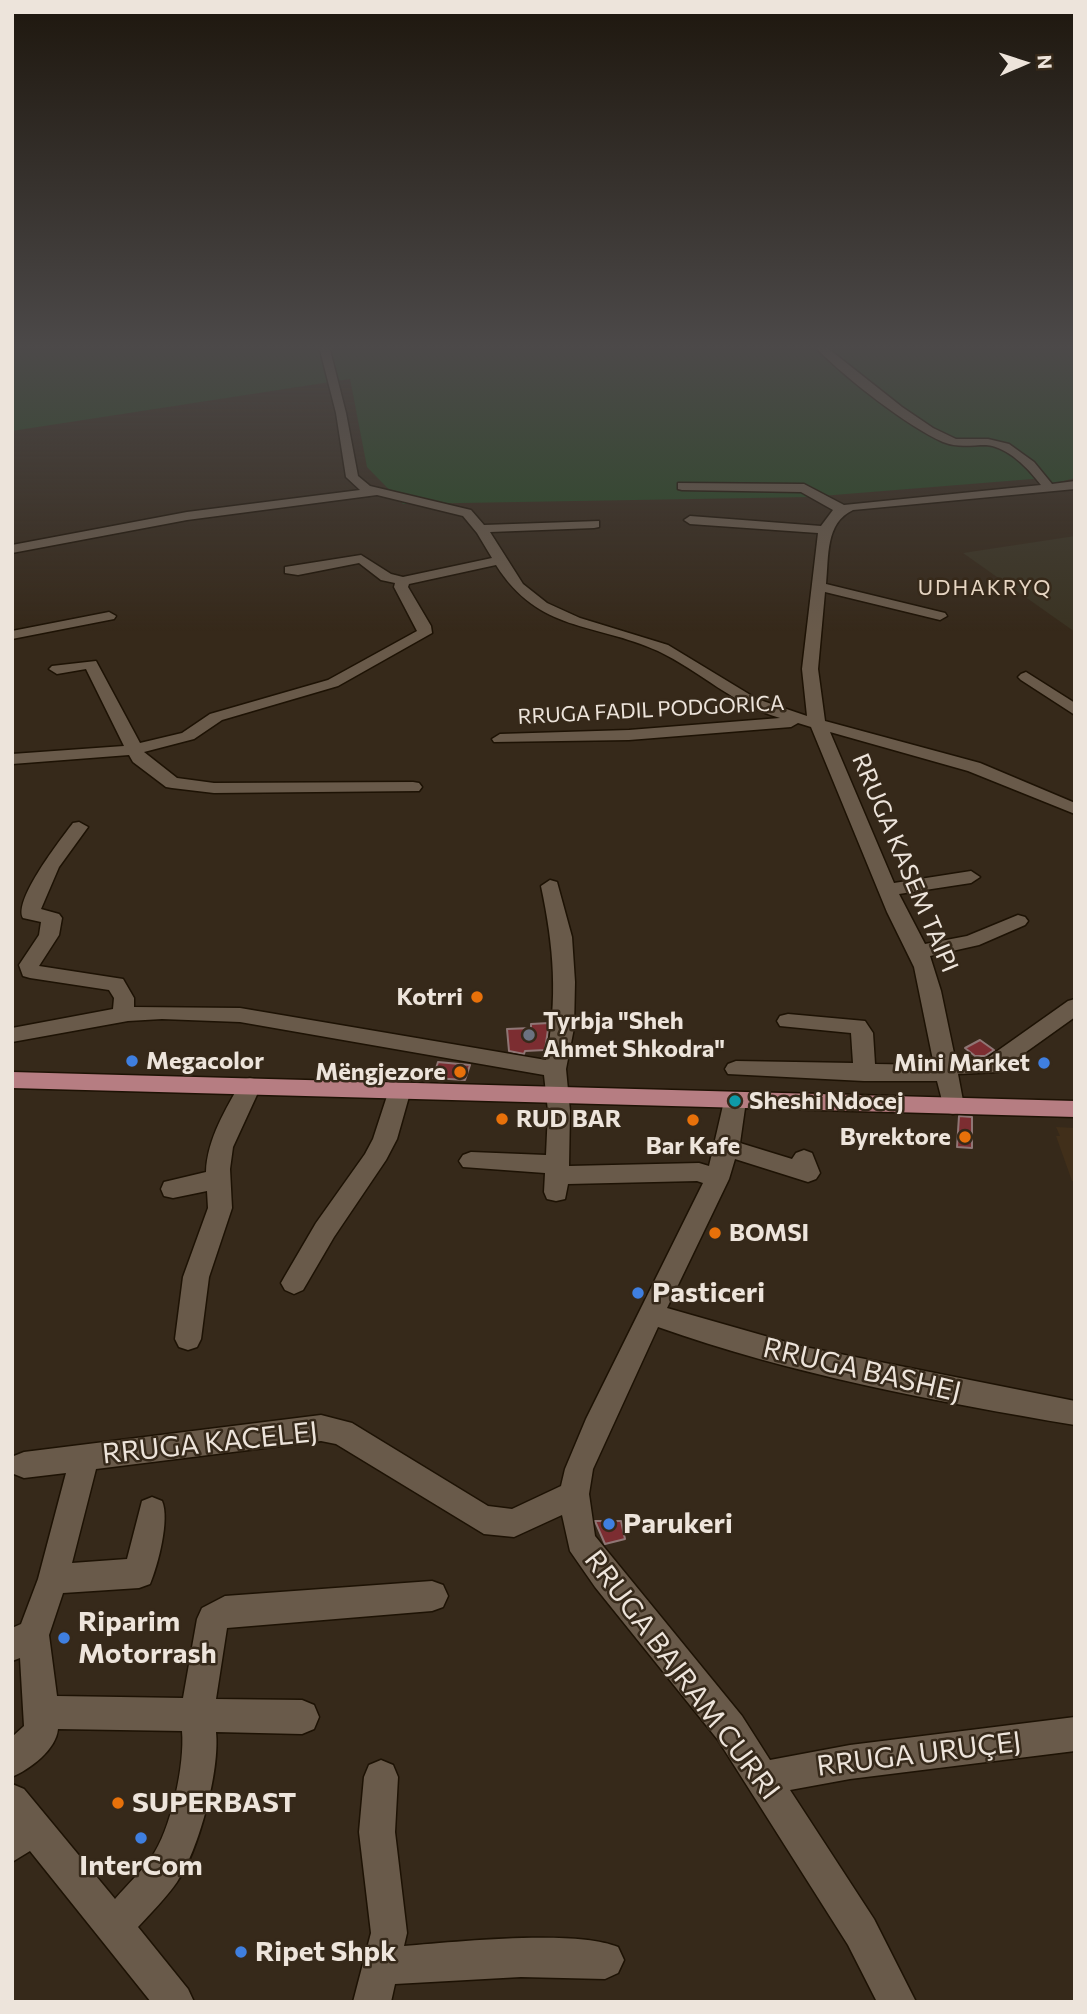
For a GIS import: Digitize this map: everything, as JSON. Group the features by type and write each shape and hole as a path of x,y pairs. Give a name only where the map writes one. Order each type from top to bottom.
{"main road":[{"path":"12,1080 1075,1110"}],"street":[{"path":"346,444 352,477 366,489 459,510 474,519 498,561 525,594 535,601 582,622 660,647 743,699 765,709 811,724 974,766 1075,809"},
{"path":"994,444 1017,456 1048,485"},
{"path":"682,486 804,488 831,505 843,509 1048,485 1075,485"},
{"path":"12,549 256,505 375,492"},
{"path":"690,520 825,530 843,509"},
{"path":"479,529 594,524"},
{"name":"RRUGA KASEM TAIPI","path":"825,530 810,669 811,724 918,952 932,991 953,1106"},
{"path":"290,570 298,571 361,559 386,578 403,581 498,561"},
{"path":"12,759 134,750 188,736 216,717 333,683 425,633 424,626 401,587 403,581"},
{"path":"819,586 940,616"},
{"path":"12,635 109,616"},
{"path":"57,669 91,664 139,758 172,783 191,787 413,787"},
{"path":"1026,677 1075,710"},
{"name":"RRUGA FADIL PODGORICA","path":"500,739 629,735 811,724"},
{"path":"79,827 50,866 31,909 30,914 52,918 48,935 29,965 30,971 116,984 124,998 124,1015"},
{"path":"888,890 971,877"},
{"path":"550,886 562,937 565,982 563,1028 555,1069 557,1177"},
{"path":"918,952 972,942 1018,921"},
{"path":"736,1069 863,1073 990,1067 1075,1006"},
{"path":"12,1035 124,1015 173,1012 240,1015 555,1069"},
{"path":"788,1021 857,1027 862,1033 863,1073"},
{"path":"188,1339 196,1277 219,1208 221,1147 250,1086"},
{"path":"294,1283 325,1230 374,1160 385,1139 399,1093"},
{"name":"RRUGA BAJRAM CURRI","path":"735,1101 727,1149 717,1179 596,1428 579,1469 574,1494 581,1541 606,1576 730,1728 861,1932 897,2002"},
{"path":"727,1149 808,1172 804,1159"},
{"path":"471,1161 557,1177 699,1172 717,1179"},
{"path":"173,1189 218,1179"},
{"name":"RRUGA BASHEJ","path":"652,1314 725,1339 816,1361 1075,1413"},
{"name":"RRUGA KACELEJ","path":"24,1465 321,1428 342,1432 484,1520 514,1523 574,1494"},
{"path":"12,1760 41,1733 40,1683 23,1640 53,1579 85,1458"},
{"path":"53,1579 139,1573 152,1511"},
{"path":"115,1926 165,1869 182,1832 201,1752 197,1715 213,1619 225,1612 432,1595"},
{"path":"40,1712 302,1717"},
{"name":"RRUGA URUÇEJ","path":"763,1778 850,1762 1075,1734"},
{"path":"381,1777 377,1832 389,1933 377,1984 462,1959 605,1960"},
{"path":"19,1824 115,1926 175,2002"}],"shaded area":[{"path":"1075,536 1075,632 963,553"},
{"path":"1056,1127 1075,1128 1075,1181 1072,1181 1056,1136 1060,1136"}],"green space":[{"path":"363,444 1075,444 1075,478 1052,484 1045,478 809,497 403,504 367,467"}],"building":[{"name":"Tyrbja \"Sheh Ahmet Shkodra\"","path":"549,1023 545,1050 525,1051 524,1054 509,1051 507,1029 531,1028 531,1024"},
{"path":"980,1040 994,1050 985,1056 975,1056 965,1048"},
{"path":"438,1062 470,1065 465,1080 433,1078"},
{"name":"Byrektore","path":"959,1116 972,1117 972,1148 957,1147"},
{"path":"595,1521 621,1521 625,1539 605,1544"}],"place":[{"name":"Kotrri","path":"477,997"},
{"name":"Tyrbja \"Sheh Ahmet Shkodra\"","path":"529,1035"},
{"name":"Megacolor","path":"132,1061"},
{"name":"Mini Market","path":"1044,1063"},
{"name":"Mëngjezore","path":"460,1072"},
{"name":"Sheshi Ndocej","path":"735,1101"},
{"name":"RUD BAR","path":"502,1119"},
{"name":"Bar Kafe","path":"693,1120"},
{"name":"Byrektore","path":"965,1137"},
{"name":"BOMSI","path":"715,1233"},
{"name":"Pasticeri","path":"638,1293"},
{"name":"Parukeri","path":"609,1524"},
{"name":"Riparim Motorrash","path":"64,1638"},
{"name":"SUPERBAST","path":"118,1803"},
{"name":"InterCom","path":"141,1838"},
{"name":"Ripet Shpk","path":"241,1952"}],"district":[{"name":"UDHAKRYQ","path":"985,588"}]}
